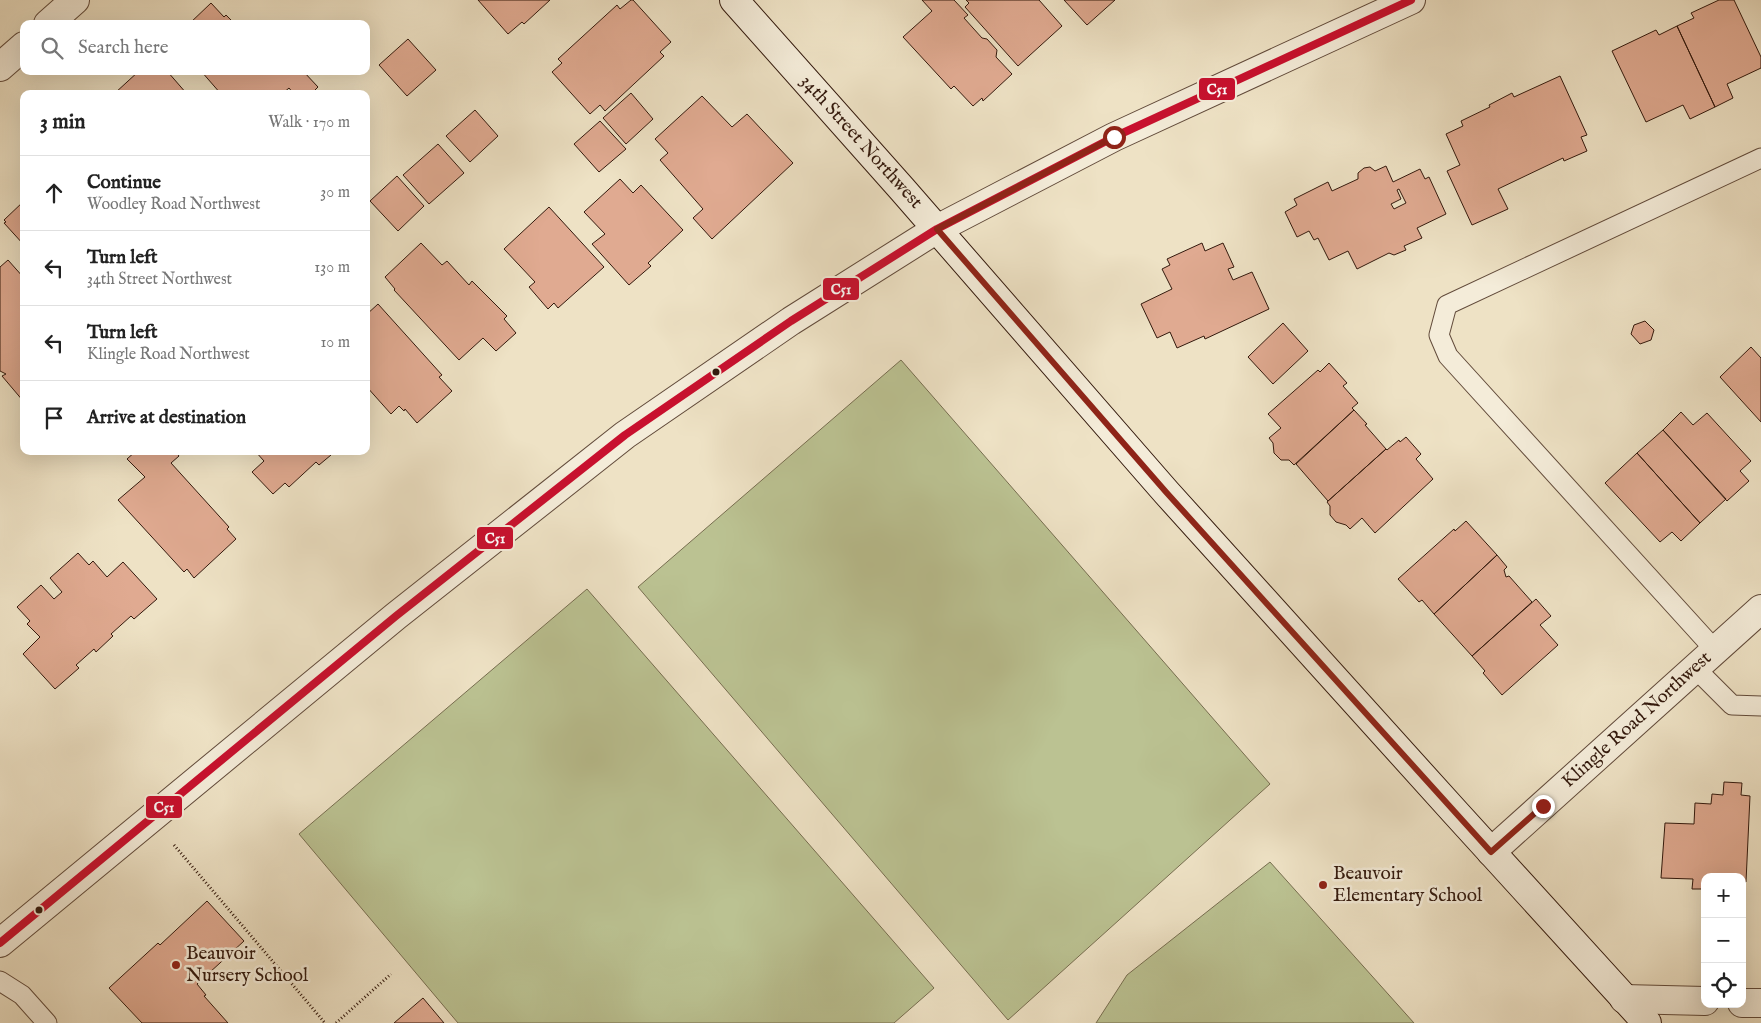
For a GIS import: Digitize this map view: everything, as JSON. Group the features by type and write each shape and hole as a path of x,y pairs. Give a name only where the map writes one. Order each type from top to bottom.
{"street":[{"path":"52,20 75,0"},
{"name":"34th Street Northwest","path":"734,0 1166,492 1647,1023"},
{"path":"0,943 396,616 625,435 791,321 937,229 1114,137 1411,0"},
{"path":"0,67 20,50"},
{"name":"Klingle Road Northwest","path":"1491,852 1761,609"},
{"path":"1624,999 1701,1001"},
{"path":"1746,1002 1761,1004"}],"lane":[{"path":"1761,158 1447,305 1439,335 1448,356 1705,659 1732,704 1761,706"},
{"path":"0,981 22,995 47,1023"}],"path":[{"path":"151,817 325,1023"},
{"path":"336,1023 391,974"}],"green space":[{"path":"901,360 1270,784 1008,1020 638,587"},
{"path":"587,589 934,988 894,1023 458,1023 299,834"},
{"path":"1270,862 1414,1023 1096,1023 1127,975"}],"building":[{"path":"478,0 550,0 524,24 522,22 508,34"},
{"path":"631,0 671,42 660,52 664,56 605,111 600,105 590,114 552,72 562,63 558,59 617,5 620,9"},
{"path":"922,0 954,0 968,15 964,18 982,38 987,39 997,50 996,57 1012,74 983,101 982,98 973,106 954,86 951,89 903,37 932,11"},
{"path":"966,0 1039,0 1062,26 1018,66 965,7 969,3"},
{"path":"1064,0 1115,0 1087,25"},
{"path":"1719,0 1734,0 1761,57 1761,68 1727,84 1733,98 1715,107 1677,26 1694,18 1691,13"},
{"path":"211,3 224,17 226,15 231,20 193,20"},
{"path":"1677,26 1715,107 1690,119 1683,105 1646,122 1612,51 1656,30 1659,35"},
{"path":"408,39 436,70 407,96 379,65"},
{"path":"135,75 170,75 184,90 118,90"},
{"path":"204,75 307,75 318,87 315,90 291,90 289,88 287,90 218,90"},
{"path":"1560,76 1587,135 1581,137 1587,151 1564,161 1563,158 1498,189 1508,209 1472,225 1447,171 1460,165 1446,134 1463,126 1461,121 1490,107 1489,105 1512,93 1514,97"},
{"path":"631,93 653,119 626,144 603,118"},
{"path":"702,96 732,127 747,114 793,163 712,239 693,218 703,209 660,160 668,153 655,139"},
{"path":"475,110 498,136 470,162 446,136"},
{"path":"600,121 626,149 599,172 574,144"},
{"path":"438,144 464,173 429,204 403,175"},
{"path":"1386,166 1393,182 1420,169 1425,179 1429,177 1446,214 1417,228 1422,238 1404,246 1406,250 1394,255 1389,253 1357,269 1348,251 1329,260 1318,238 1314,240 1309,231 1297,237 1285,212 1297,205 1294,199 1328,182 1332,191 1358,179 1358,173 1364,168 1370,167 1375,171","holes":["1399,189 1406,203 1394,209 1391,204 1401,199 1397,190"]},
{"path":"397,176 424,206 398,231 370,201"},
{"path":"620,179 633,193 641,185 683,230 648,263 651,266 629,285 592,244 605,234 584,212"},
{"path":"20,205 20,241 4,223 6,222 4,220"},
{"path":"549,207 604,267 558,308 554,303 548,309 529,287 535,282 504,249"},
{"path":"421,243 442,265 447,261 469,285 472,281 507,316 504,319 516,333 496,351 483,338 459,360 394,290 385,277"},
{"path":"1202,243 1205,251 1223,243 1234,267 1228,269 1233,280 1252,272 1269,309 1205,339 1204,336 1177,348 1170,332 1157,338 1141,304 1172,289 1162,269 1170,265 1167,259"},
{"path":"8,260 20,274 20,397 2,376 6,374 0,371 0,267"},
{"path":"378,304 442,375 439,377 452,391 417,423 405,409 404,411 399,406 391,414 370,390 370,311"},
{"path":"1645,321 1654,330 1651,340 1640,344 1631,334 1634,325"},
{"path":"1283,323 1308,351 1273,384 1248,357"},
{"path":"1751,347 1761,358 1761,422 1720,377"},
{"path":"1329,363 1347,383 1343,386 1358,403 1352,408 1354,410 1294,465 1289,460 1281,460 1274,453 1273,443 1269,438 1281,428 1268,414 1318,370 1320,372"},
{"path":"1354,410 1386,449 1328,501 1296,464"},
{"path":"1681,412 1693,425 1707,413 1751,461 1740,471 1749,481 1727,501 1663,430"},
{"path":"1663,430 1726,499 1700,523 1637,453"},
{"path":"1406,437 1421,454 1416,459 1433,479 1375,533 1362,518 1350,529 1346,525 1336,522 1330,515 1330,506 1327,502 1386,449"},
{"path":"1637,453 1700,523 1681,541 1672,532 1660,542 1605,483"},
{"path":"132,455 178,455 171,463 229,527 227,529 236,539 194,578 187,569 184,572 118,500 145,477 127,459"},
{"path":"259,455 331,455 319,465 316,462 289,487 285,483 273,494 252,472 264,461"},
{"path":"1466,521 1497,555 1434,614 1422,600 1419,602 1398,579 1454,529 1455,531"},
{"path":"78,553 89,565 93,561 107,577 123,562 157,599 134,619 131,616 111,634 113,636 96,652 94,649 76,665 79,668 55,689 23,654 40,637 27,624 30,621 17,607 41,585 54,599 62,592 50,578"},
{"path":"1497,555 1507,567 1504,570 1506,577 1509,576 1532,602 1472,656 1434,614"},
{"path":"1536,599 1551,616 1540,625 1558,645 1502,695 1483,673 1485,671 1472,656"},
{"path":"1724,782 1742,783 1741,795 1750,796 1746,882 1746,873 1701,873 1701,889 1692,889 1693,879 1661,878 1665,823 1694,824 1695,803 1711,804 1712,794 1723,795"},
{"name":"Beauvoir Nursery School","path":"207,901 244,941 197,984 206,995 204,996 228,1023 142,1023 109,988 158,943 160,945"},
{"path":"423,998 444,1023 394,1023"}],"transit line":[{"name":"C51","path":"0,943 396,616 625,435 791,321 937,229 1114,137 1411,0"}],"place":[{"name":"Beauvoir Elementary School","path":"1323,885"},
{"name":"Beauvoir Nursery School","path":"176,965"}],"route":[{"path":"1114,137 937,229 1166,492 1491,852 1543,806"}]}
